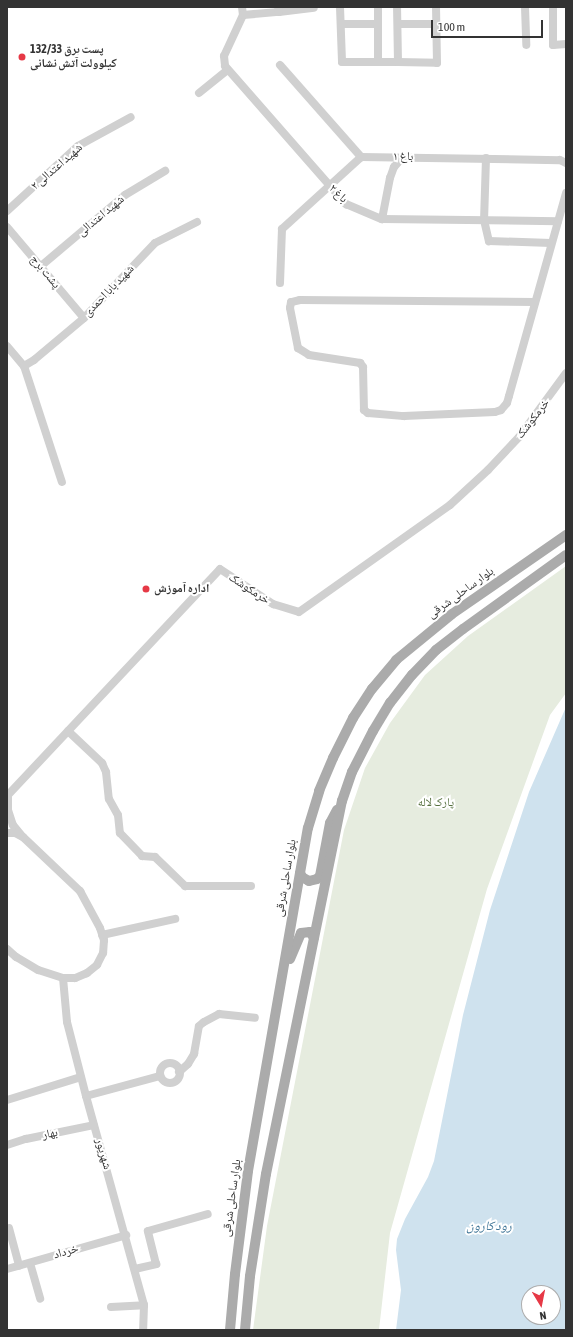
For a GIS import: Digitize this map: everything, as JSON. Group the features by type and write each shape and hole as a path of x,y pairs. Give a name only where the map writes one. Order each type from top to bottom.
{"main road":[{"name":"بلوار ساحلی شرقی","path":"230,1330 235,1274 248,1171 308,828 319,791 352,718 372,689 396,660 423,636 566,535"},
{"path":"300,873 305,880 309,881 317,879 320,876 330,823 342,800 352,772 373,731 390,703 412,675 436,650 566,555"},
{"path":"245,1330 260,1212 342,800"},
{"path":"282,977 301,933 310,932 314,938"}],"street":[{"path":"340,7 342,62 437,63 436,7"},
{"path":"378,7 378,62"},
{"path":"398,7 398,62"},
{"path":"525,7 526,46"},
{"path":"553,7 553,45 566,44"},
{"path":"199,93 227,70 224,66 224,56 242,11 314,8"},
{"path":"341,24 378,24"},
{"path":"398,24 436,24"},
{"path":"280,65 361,157 282,229 280,283"},
{"name":"باغ ۲","path":"227,70 346,204 382,219 558,221"},
{"name":"شهید اعتدالی ۲","path":"7,211 78,146 131,116"},
{"path":"382,219 390,178 394,167 403,156"},
{"name":"باغ ۱","path":"361,157 403,156 560,160 566,163"},
{"path":"486,158 484,220 489,241 551,243"},
{"name":"شهید اعتدالی","path":"41,266 125,195 165,171"},
{"path":"535,302 300,300 292,302 290,308 298,348 309,355 353,360 360,363 363,367 364,410 368,413 404,416 496,412 501,410 507,403 566,193"},
{"name":"شهید بابا احمدی","path":"24,366 34,360 84,318 155,244 197,222"},
{"name":"پشت برج","path":"7,227 84,318"},
{"path":"7,346 24,366 62,482"},
{"name":"خرمکوشک","path":"8,795 220,569 273,604 299,612 358,568 450,505 488,470 519,437 566,373"},
{"path":"68,731 102,763 106,772 109,800 118,815 120,833 142,856 155,857 186,886 251,886"},
{"path":"7,949 16,957 38,970 63,978 76,978 88,973 97,965 103,953 104,940 100,928 80,892 23,837 13,825 8,810 8,795"},
{"path":"7,833 15,833 23,837"},
{"path":"102,935 175,919"},
{"name":"شهریور","path":"63,978 67,1022 144,1305 143,1330"},
{"path":"180,1072 174,1064 168,1063 160,1069 160,1076 164,1081 173,1082 178,1078 180,1072 188,1064 194,1054 199,1026 204,1022 219,1014 255,1018"},
{"path":"86,1096 160,1076"},
{"path":"7,1100 81,1077"},
{"name":"بهار","path":"7,1145 26,1139 94,1125"},
{"path":"135,1269 156,1264 148,1231 208,1214"},
{"path":"9,1228 19,1266"},
{"name":"خرداد","path":"7,1269 126,1235"},
{"path":"30,1263 40,1299"},
{"path":"111,1307 144,1305"}],"green space":[{"name":"پارک لاله","path":"566,566 566,693 550,715 487,889 390,1233 379,1330 253,1330 267,1226 344,830 365,768 390,723 425,675 468,636"}],"water":[{"name":"رود کارون","path":"566,707 566,1330 396,1330 401,1290 396,1250 397,1239 405,1219 428,1177 434,1161 463,1015 490,910 529,792"}],"place":[{"name":"پست برق 132/33 کیلوولت آتش نشانی","path":"22,57"},
{"name":"اداره آموزش","path":"146,589"}]}
